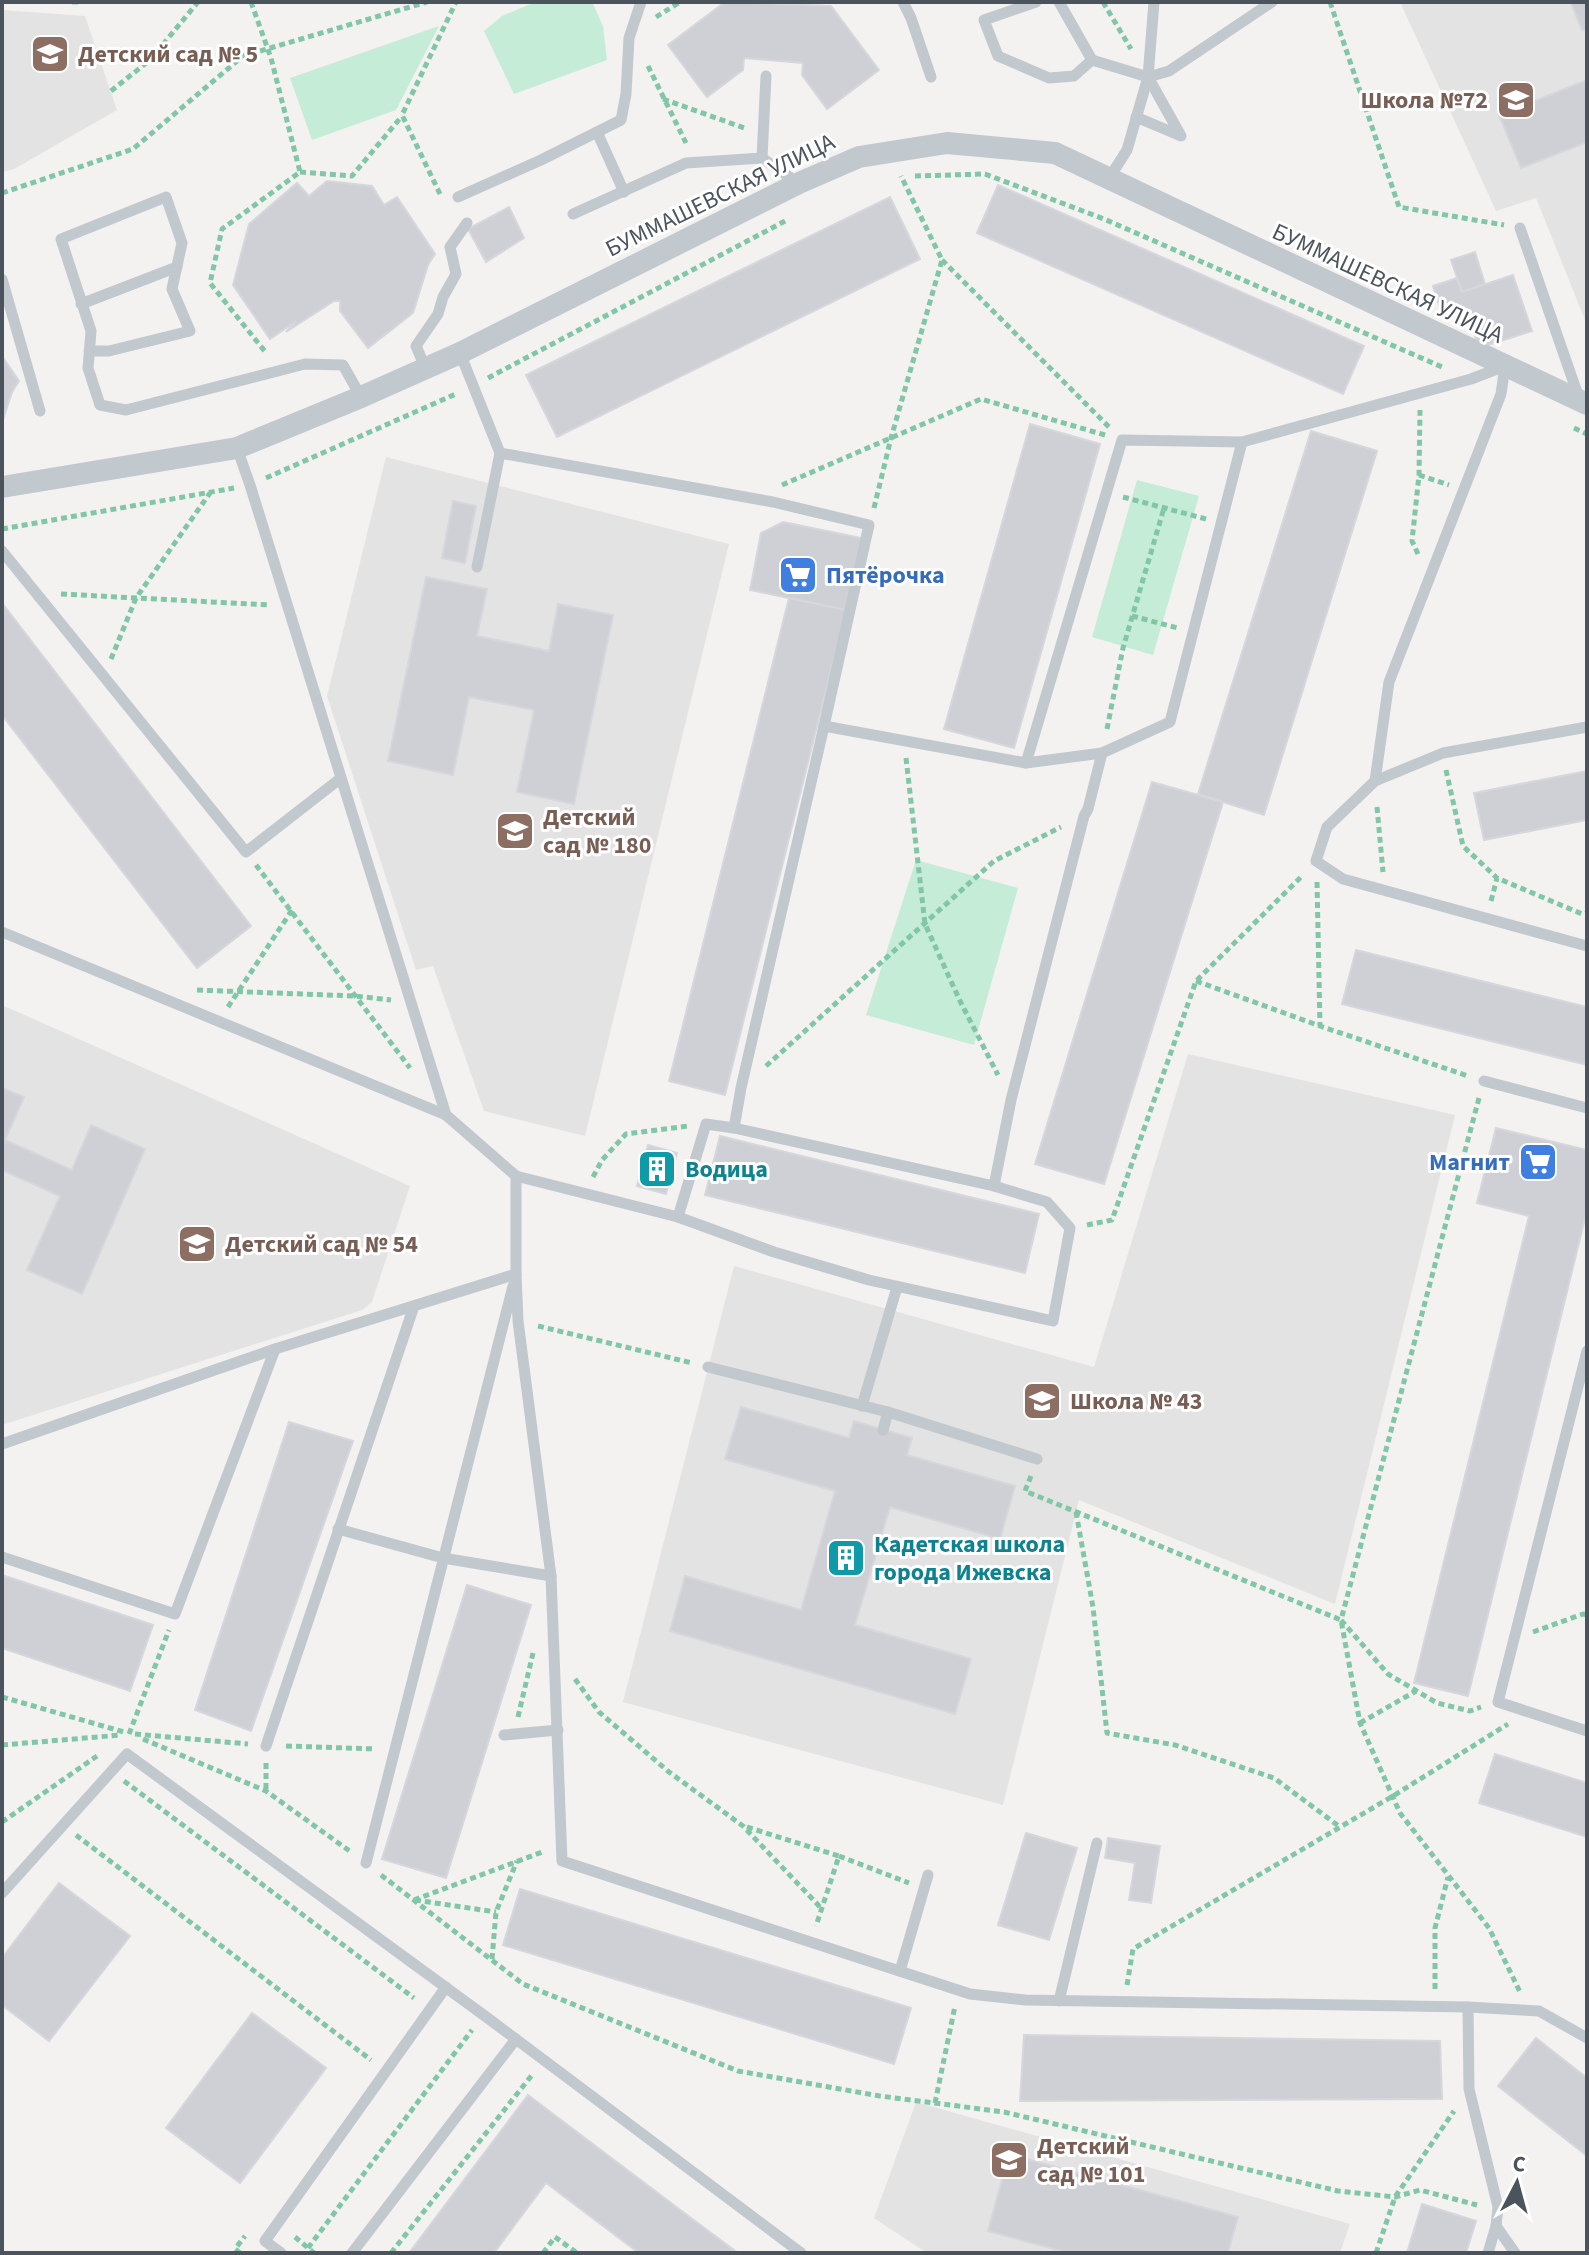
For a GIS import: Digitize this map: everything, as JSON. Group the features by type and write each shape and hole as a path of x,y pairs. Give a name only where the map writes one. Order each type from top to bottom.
{"street":[{"name":"БУММАШЕВСКАЯ УЛИЦА","path":"2,487 237,448 460,353 799,183 859,157 947,143 1055,153 1584,402"}],"lane":[{"path":"458,197 621,120 626,94 629,38 641,2"},
{"path":"903,2 931,77"},
{"path":"1036,2 984,20 998,56 1049,78 1074,76 1092,60"},
{"path":"1059,2 1092,60 1148,77 1169,71 1272,2"},
{"path":"1108,180 1127,150 1148,77 1154,2"},
{"path":"762,158 766,76"},
{"path":"1136,117 1181,136 1148,77"},
{"path":"597,132 624,192"},
{"path":"573,214 686,163 762,158 799,183"},
{"path":"89,351 109,351 190,331 172,289 182,243 166,197 61,239 91,331 89,351 88,368 100,405 126,410 305,364 343,365 361,397"},
{"path":"425,367 416,346 438,314 443,297 456,274 450,247 467,223"},
{"path":"1520,228 1584,402"},
{"path":"81,304 177,267"},
{"path":"2,279 40,411"},
{"path":"460,353 500,453 477,567"},
{"path":"1026,763 1122,440 1242,442 1471,379 1505,366 1501,394 1389,682 1375,781"},
{"path":"824,726 1026,763 1102,753 1170,722 1242,442"},
{"path":"237,448 446,1115"},
{"path":"500,453 773,502 869,525 734,1128"},
{"path":"2,551 246,852 341,778"},
{"path":"1587,727 1443,753 1375,781 1327,827 1316,861 1343,879 1587,946"},
{"path":"994,1186 1011,1100 1102,753"},
{"path":"2,932 446,1115 516,1176 678,1217 774,1252 869,1280 1053,1321 1070,1228 1047,1202 994,1186 706,1124 678,1217"},
{"path":"1484,1081 1587,1108"},
{"path":"516,1176 518,1321 551,1576 562,1861 970,1994 1025,2000 1435,2006 1539,2011 1587,2038"},
{"path":"2,1444 275,1349 516,1274"},
{"path":"366,1863 516,1274"},
{"path":"862,1406 897,1287"},
{"path":"266,1746 414,1306"},
{"path":"2,1557 175,1614 275,1349"},
{"path":"1587,1351 1498,1702 1587,1731"},
{"path":"708,1367 888,1412 1037,1459"},
{"path":"883,1430 888,1412"},
{"path":"338,1529 443,1558 551,1576"},
{"path":"504,1735 558,1730"},
{"path":"2,1893 127,1754 446,1987 801,2253"},
{"path":"1059,2001 1097,1843"},
{"path":"900,1971 928,1875"},
{"path":"281,2253 265,2241 446,1987"},
{"path":"1468,2007 1469,2089 1498,2207 1488,2253"},
{"path":"352,2253 516,2039"},
{"path":"1496,2226 1515,2253"}],"path":[{"path":"72,2 81,2"},
{"path":"111,91 150,60 198,2"},
{"path":"251,2 268,49 300,172"},
{"path":"2,193 133,149 243,56 427,2"},
{"path":"278,371 210,283 222,229 300,172 352,176 402,115 456,2"},
{"path":"650,28 656,17 680,2"},
{"path":"1103,2 1148,77"},
{"path":"1330,2 1399,207 1520,228"},
{"path":"643,56 696,162"},
{"path":"663,99 763,135"},
{"path":"402,115 440,195"},
{"path":"890,176 985,174 1104,219 1471,379"},
{"path":"901,176 942,260 1122,440"},
{"path":"2,529 250,485 474,386 800,214"},
{"path":"869,525 942,260"},
{"path":"1420,393 1419,475 1412,541 1430,576"},
{"path":"773,502 778,486 981,399 1122,440"},
{"path":"1572,427 1587,433"},
{"path":"1419,475 1464,489"},
{"path":"103,677 136,598 210,492"},
{"path":"1106,493 1220,523"},
{"path":"1102,753 1123,648 1164,508"},
{"path":"36,592 288,606"},
{"path":"1132,616 1193,632"},
{"path":"904,741 925,924 1011,1100"},
{"path":"1443,753 1463,846 1497,878 1582,914 1587,913"},
{"path":"1375,781 1385,889"},
{"path":"741,1088 994,861 1084,816"},
{"path":"246,852 419,1079"},
{"path":"1070,1228 1112,1220 1196,981 1316,861"},
{"path":"1316,861 1320,1026"},
{"path":"219,1021 292,910"},
{"path":"1196,981 1484,1081 1341,1620 1360,1723 1400,1813 1489,1928 1529,2011"},
{"path":"194,990 355,996 411,1002"},
{"path":"585,1193 602,1160 626,1134 706,1124"},
{"path":"518,1321 708,1367"},
{"path":"1037,1459 1025,1491 1341,1620 1388,1674 1437,1703 1470,1711 1498,1702"},
{"path":"1076,1512 1093,1607 1107,1733 1175,1745 1274,1778 1340,1827"},
{"path":"1514,1639 1586,1613"},
{"path":"116,1743 129,1734 175,1614"},
{"path":"554,1652 599,1712 669,1772 743,1826 822,1909"},
{"path":"1360,1723 1416,1691"},
{"path":"2,1697 129,1734 266,1791 366,1863 523,1984 738,2071 880,2096 1004,2112 1338,2191 1395,2197 1420,2190 1481,2206 1496,2226"},
{"path":"1125,2002 1133,1949 1393,1796 1528,1712"},
{"path":"2,1745 129,1734"},
{"path":"266,1746 266,1791"},
{"path":"2,1822 104,1751"},
{"path":"119,1778 419,2002 433,2005"},
{"path":"743,1826 839,1856 923,1889"},
{"path":"73,1833 375,2063"},
{"path":"414,1900 561,1846"},
{"path":"811,1942 839,1856"},
{"path":"492,1960 496,1912 518,1861"},
{"path":"1435,2006 1435,1928 1449,1876"},
{"path":"414,1900 496,1912"},
{"path":"935,2103 959,1990"},
{"path":"308,2248 475,2026"},
{"path":"391,2253 543,2059"},
{"path":"1376,2253 1395,2197 1469,2089"},
{"path":"543,2253 555,2237 577,2253"}],"shaded area":[{"name":"Школа №72","path":"1400,2 1587,2 1587,325 1536,198 1496,211"},
{"name":"Детский сад № 5","path":"2,10 85,16 117,110 14,169 2,172"},
{"name":"Детский сад № 180","path":"386,457 729,544 585,1136 484,1111 433,966 416,970 327,696"},
{"name":"Детский сад № 54","path":"2,1005 410,1186 372,1302 362,1310 2,1425"},
{"name":"Школа № 43","path":"1188,1054 1455,1115 1335,1604 1079,1500 1003,1805 623,1702 734,1266 1094,1367"},
{"name":"Детский сад № 101","path":"916,2102 1350,2224 1340,2253 927,2253 874,2218"}],"green space":[{"path":"535,2 592,2 603,26 607,60 514,94 484,31 502,16"},
{"path":"439,26 396,110 312,140 290,78"},
{"path":"1137,480 1199,496 1153,655 1092,637"},
{"path":"916,860 1018,888 974,1045 866,1015"}],"building":[{"path":"725,2 831,6 879,70 827,109 802,75 803,63 744,58 743,70 707,97 668,45"},
{"path":"1587,2 1587,29 1582,30 1571,3"},
{"path":"1587,80 1587,142 1521,168 1499,115"},
{"path":"327,181 372,186 384,205 397,197 435,254 428,265 413,313 368,348 340,311 340,301 334,301 286,332 296,321 270,339 233,285 249,224 297,183 309,196"},
{"path":"998,185 1364,346 1343,394 977,233"},
{"path":"890,197 920,259 557,437 526,375"},
{"path":"509,207 524,238 486,262 468,229"},
{"path":"1475,252 1485,284 1462,292 1451,260"},
{"path":"1513,275 1532,331 1479,348 1465,307 1442,314 1433,286 1457,278 1462,292"},
{"path":"2,356 19,381 2,423"},
{"path":"1030,424 1100,444 1014,748 944,729"},
{"path":"1311,431 1377,451 1264,815 1198,794"},
{"path":"453,501 476,506 465,563 442,558"},
{"path":"783,522 861,538 846,610 750,590 761,533"},
{"path":"426,577 487,589 477,636 549,651 558,604 613,615 574,804 517,792 534,710 469,697 453,775 388,761"},
{"path":"789,598 846,610 725,1095 669,1081"},
{"path":"2,603 251,926 197,968 2,715"},
{"path":"1587,771 1587,820 1484,840 1474,793"},
{"path":"1152,782 1223,802 1104,1184 1035,1164"},
{"path":"1356,950 1587,1007 1587,1065 1342,1004"},
{"path":"2,1088 24,1097 5,1140 72,1170 91,1125 145,1149 82,1294 27,1270 60,1196 2,1170"},
{"path":"1496,1128 1587,1150 1587,1210 1468,1696 1414,1683 1529,1216 1477,1203"},
{"path":"720,1136 1039,1214 1025,1273 705,1195"},
{"name":"Водица","path":"648,1145 677,1153 666,1194 637,1186"},
{"name":"Кадетская школа города Ижевска","path":"741,1407 849,1438 854,1421 912,1438 907,1455 1015,1486 1000,1539 890,1507 855,1625 971,1659 955,1714 670,1631 685,1576 801,1610 835,1491 725,1459"},
{"path":"289,1422 353,1441 251,1731 195,1710"},
{"path":"2,1575 153,1625 130,1691 2,1648"},
{"path":"467,1585 531,1605 446,1878 382,1859"},
{"path":"1495,1754 1587,1783 1587,1837 1479,1803"},
{"path":"1026,1833 1077,1848 1049,1940 998,1925"},
{"path":"1108,1838 1160,1846 1151,1903 1129,1900 1135,1863 1105,1858"},
{"path":"59,1883 130,1936 49,2041 2,2005 2,1958"},
{"path":"520,1889 911,2008 894,2064 503,1945"},
{"path":"252,2013 326,2068 240,2183 166,2128"},
{"path":"1024,2035 1440,2041 1442,2099 1020,2101"},
{"path":"1536,2038 1587,2078 1587,2156 1498,2086"},
{"path":"528,2095 738,2253 639,2253 546,2183 494,2253 409,2253"},
{"path":"1009,2154 1238,2217 1228,2253 1068,2253 988,2231"},
{"path":"1422,2204 1476,2221 1466,2253 1407,2253"}],"place":[{"name":"Детский сад № 5","path":"50,54"},
{"name":"Школа №72","path":"1516,100"},
{"name":"Пятёрочка","path":"798,575"},
{"name":"Детский сад № 180","path":"515,831"},
{"name":"Магнит","path":"1538,1162"},
{"name":"Водица","path":"657,1169"},
{"name":"Детский сад № 54","path":"197,1244"},
{"name":"Школа № 43","path":"1042,1401"},
{"name":"Кадетская школа города Ижевска","path":"846,1558"},
{"name":"Детский сад № 101","path":"1009,2160"}]}
